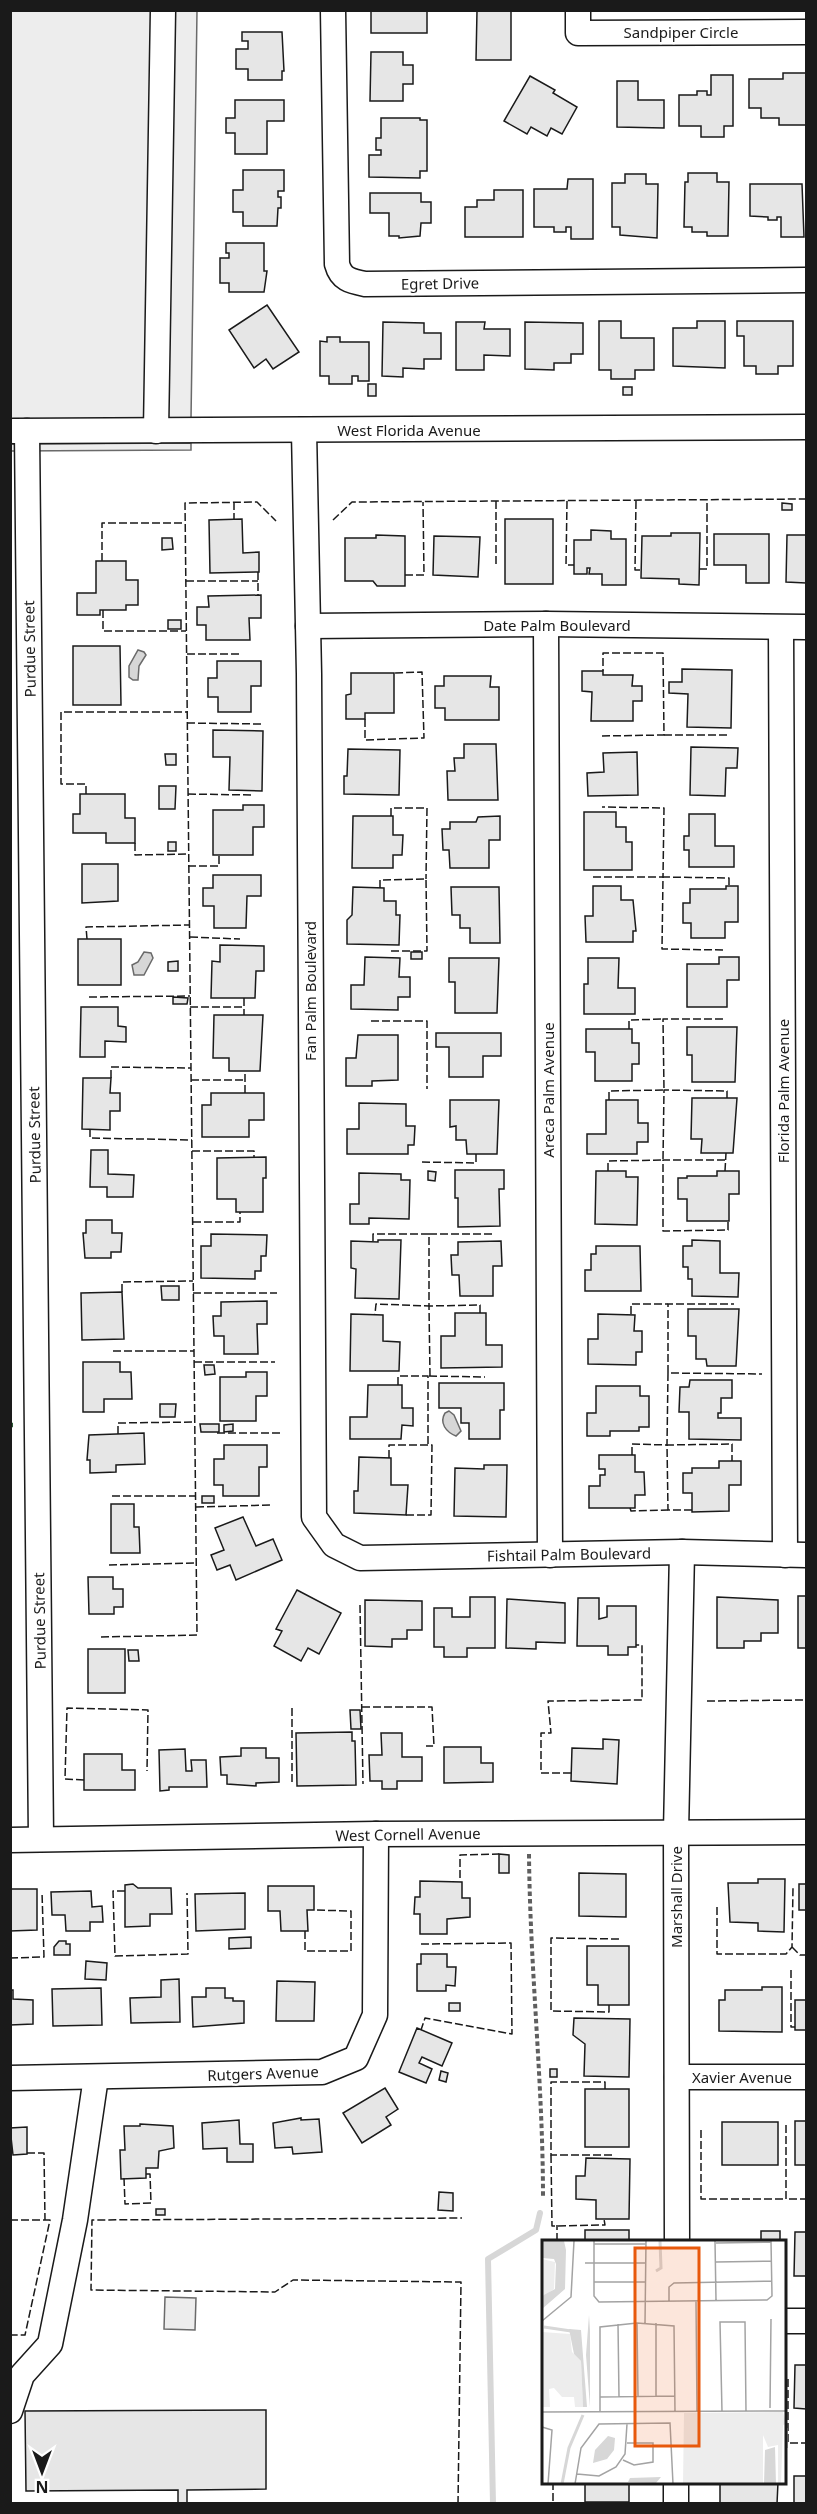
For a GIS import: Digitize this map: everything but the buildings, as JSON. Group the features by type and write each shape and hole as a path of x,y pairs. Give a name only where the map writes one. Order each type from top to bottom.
{"street":[{"path":"156,431 163,10"},
{"name":"Egret Drive","path":"333,10 337,264 340,273 350,281 365,284 807,280"},
{"name":"Sandpiper Circle","path":"578,10 578,33 807,32"},
{"name":"West Florida Avenue","path":"19,431 807,427"},
{"name":"Fan Palm Boulevard","path":"304,430 308,626 314,1516 334,1545"},
{"name":"Purdue Street","path":"19,431 41,1838"},
{"name":"Date Palm Boulevard","path":"308,626 546,624 807,627"},
{"name":"Areca Palm Avenue","path":"546,624 550,1555"},
{"name":"Florida Palm Avenue","path":"781,628 796,1555"},
{"name":"Fishtail Palm Boulevard","path":"334,1545 360,1558 682,1552 796,1555"},
{"name":"Marshall Drive","path":"677,2240 676,1832 682,1552"},
{"name":"West Cornell Avenue","path":"10,1840 376,1834 807,1832"},
{"name":"Rutgers Avenue","path":"10,2078 322,2072 356,2058 375,2015 376,1834"},
{"path":"10,2411 22,2375 50,2344 75,2220 96,2077"},
{"name":"Xavier Avenue","path":"677,2077 807,2077"},
{"path":"787,2321 807,2321"},
{"path":"676,2484 676,2504"}],"path":[{"path":"529,1833 532,1975 543,2143 543,2198"}],"shaded area":[{"path":"10,11 197,11 191,419 11,419"},
{"path":"191,443 191,450 11,451 10,444"},
{"path":"138,650 146,655 139,666 138,680 133,680 129,677 129,666"},
{"path":"144,952 151,953 153,958 144,975 134,975 132,965 138,962"},
{"path":"449,1411 454,1415 461,1431 456,1436 449,1432 443,1424 443,1417"},
{"path":"165,2297 196,2298 195,2330 164,2329"}],"waterway":[{"path":"493,2504 488,2259 536,2230 540,2213"}],"fence":[{"path":"333,520 352,502 806,499"},
{"path":"699,569 707,569 707,500"},
{"path":"496,501 496,566"},
{"path":"567,501 566,565 574,565"},
{"path":"636,501 635,570 642,570"},
{"path":"234,502 234,519"},
{"path":"101,1637 197,1635 185,503 257,502 276,521"},
{"path":"405,575 424,575 423,502"},
{"path":"102,561 102,523 185,523"},
{"path":"258,572 258,595"},
{"path":"186,581 258,581"},
{"path":"103,610 103,631 186,631"},
{"path":"602,736 664,735 663,653 603,653 603,671"},
{"path":"187,654 239,654"},
{"path":"365,719 365,740 424,738 422,672 394,673"},
{"path":"86,794 86,784 61,784 61,712 187,712"},
{"path":"187,723 262,724"},
{"path":"664,735 728,735"},
{"path":"188,794 251,795"},
{"path":"593,877 663,877 664,808 602,807"},
{"path":"391,816 391,808 427,808 426,879"},
{"path":"135,843 135,855 188,854"},
{"path":"188,866 219,866 219,855"},
{"path":"723,950 662,949 663,877 729,878 729,886"},
{"path":"380,888 380,880 426,879 427,951 389,951"},
{"path":"87,939 86,927 190,925"},
{"path":"190,937 240,939"},
{"path":"89,997 190,996"},
{"path":"244,998 244,1015"},
{"path":"190,1007 244,1007"},
{"path":"629,1029 629,1020 663,1019"},
{"path":"609,1100 609,1091 664,1090 663,1019 724,1019"},
{"path":"371,1021 427,1021 427,1089"},
{"path":"111,1078 111,1067 191,1068"},
{"path":"245,1071 245,1093"},
{"path":"191,1080 245,1080"},
{"path":"608,1171 608,1161 663,1160 664,1090 727,1091 727,1098"},
{"path":"90,1129 90,1138 192,1140"},
{"path":"192,1151 254,1151 254,1157"},
{"path":"725,1171 726,1153"},
{"path":"422,1162 476,1163 476,1154"},
{"path":"725,1160 663,1160 663,1231 728,1230 728,1221"},
{"path":"193,1222 240,1222 240,1212"},
{"path":"373,1241 373,1234 429,1234 429,1306 376,1304 375,1314"},
{"path":"429,1234 495,1234"},
{"path":"122,1292 122,1282 193,1281"},
{"path":"193,1293 277,1293"},
{"path":"631,1314 631,1304 668,1304"},
{"path":"668,1373 668,1304 734,1304"},
{"path":"430,1376 429,1306 480,1305 480,1313"},
{"path":"113,1351 194,1351"},
{"path":"10,1354 11,1398"},
{"path":"194,1362 275,1362"},
{"path":"632,1455 632,1444 667,1445 668,1373 762,1374"},
{"path":"398,1385 398,1376 428,1376 428,1445"},
{"path":"429,1376 485,1377"},
{"path":"118,1434 118,1423 195,1422"},
{"path":"217,1433 283,1433"},
{"path":"692,1510 668,1510 667,1445 732,1444 732,1461"},
{"path":"389,1458 389,1445 432,1445 431,1515 406,1515"},
{"path":"112,1496 196,1496"},
{"path":"196,1507 273,1505"},
{"path":"630,1508 631,1511 668,1510"},
{"path":"109,1565 196,1563"},
{"path":"360,1605 363,1784"},
{"path":"571,1773 541,1773 541,1733 551,1733 548,1701 642,1700 642,1645 636,1645"},
{"path":"707,1701 806,1700"},
{"path":"362,1707 432,1707 434,1746 426,1746"},
{"path":"84,1780 65,1779 67,1708 148,1710 147,1771"},
{"path":"292,1708 292,1782"},
{"path":"460,1878 460,1855 499,1854"},
{"path":"717,1907 717,1954 786,1954 792,1947 793,1888"},
{"path":"125,1891 113,1891 115,1956 188,1954 187,1893"},
{"path":"10,1958 44,1957 42,1892"},
{"path":"305,1931 305,1951 351,1951 351,1911 314,1910"},
{"path":"609,2005 609,2012 551,2011 551,1938 619,1939"},
{"path":"421,1944 511,1943 512,2034 425,2018 421,2030"},
{"path":"792,1947 800,1955 806,1955"},
{"path":"791,1970 791,2027 795,2027"},
{"path":"605,2089 605,2082 551,2082 551,2155 613,2155"},
{"path":"786,2125 786,2199 806,2199"},
{"path":"701,2130 701,2199 786,2199"},
{"path":"27,2153 44,2153 45,2220"},
{"path":"551,2155 552,2226 605,2225 604,2219"},
{"path":"124,2178 125,2204 151,2203 150,2174 146,2174"},
{"path":"458,2504 461,2282 293,2280 275,2292 91,2290 92,2220 462,2218"},
{"path":"10,2220 50,2220 25,2335 10,2335"},
{"path":"557,2225 557,2240"},
{"path":"788,2379 788,2443 806,2443"},
{"path":"553,2484 553,2504"}]}
